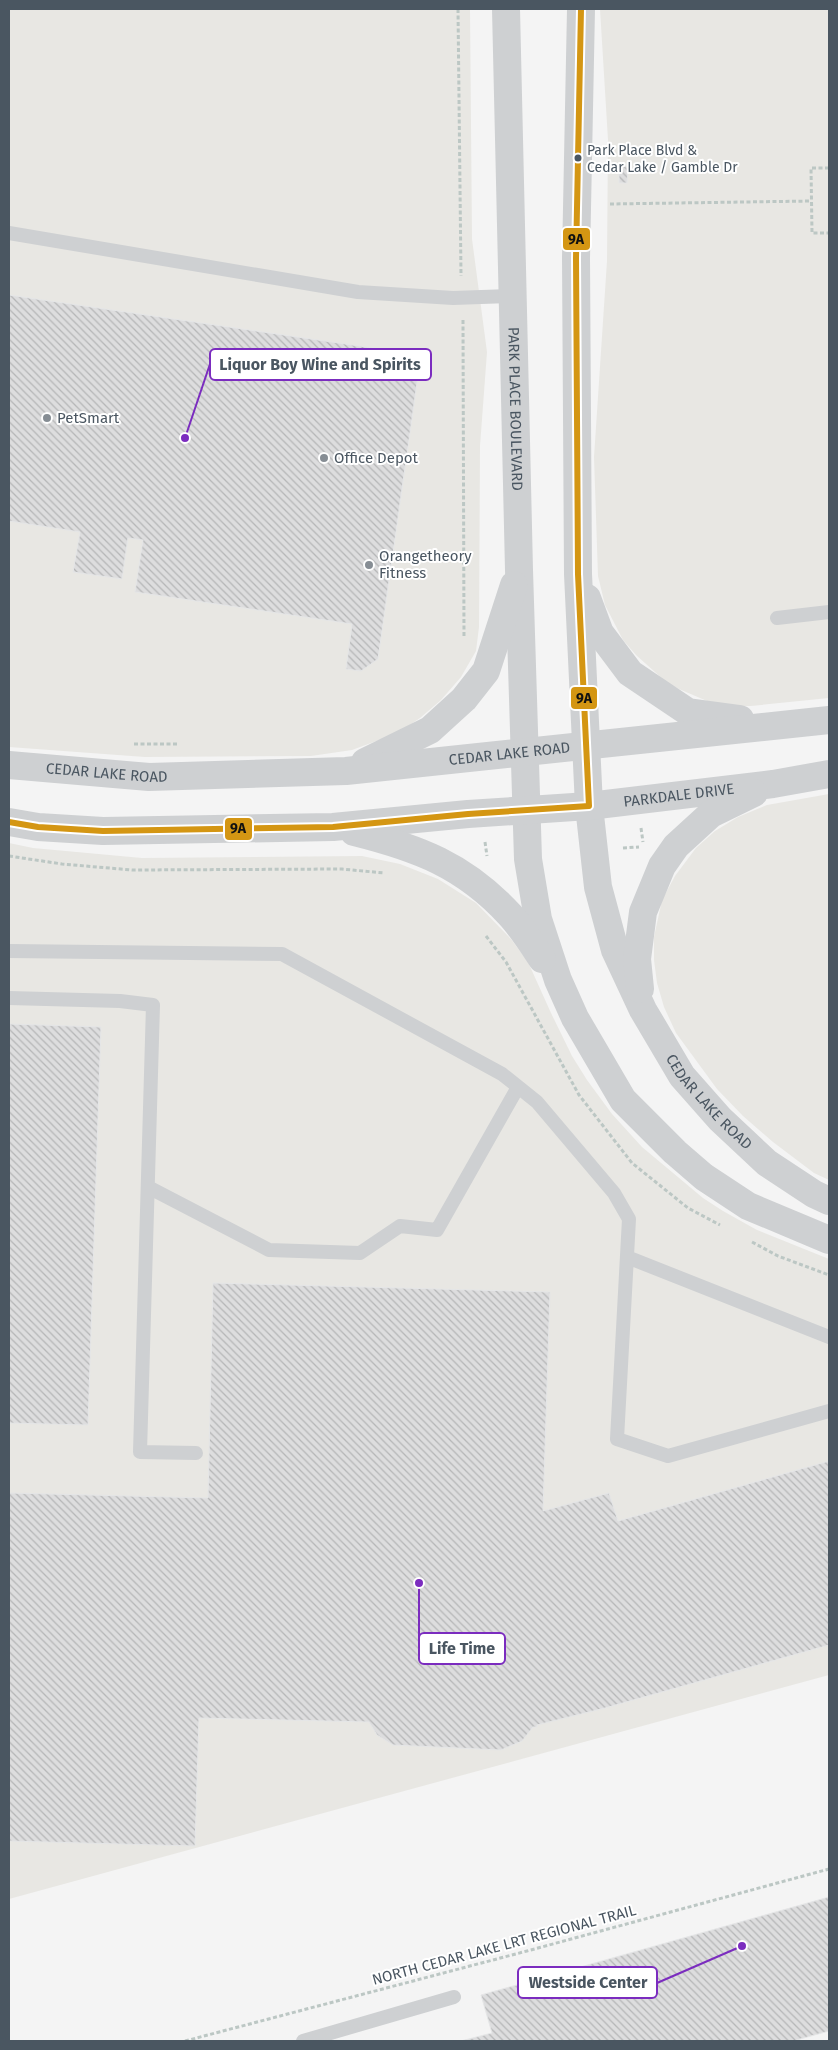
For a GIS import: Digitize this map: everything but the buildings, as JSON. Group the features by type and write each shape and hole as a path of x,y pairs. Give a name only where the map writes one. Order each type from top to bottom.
{"street":[{"name":"PARK PLACE BOULEVARD","path":"506,9 519,570 528,810"},
{"path":"581,9 576,258 578,574 587,746 829,720"},
{"path":"346,771 395,749 430,730 464,699 486,671 519,570"},
{"path":"578,574 600,633 630,674 640,682 688,712 781,725"},
{"name":"CEDAR LAKE ROAD","path":"9,765 149,777 346,771 587,746 590,806 598,887 616,950 643,1010 682,1076 720,1120 767,1163 814,1194 829,1201"},
{"name":"PARKDALE DRIVE","path":"528,810 590,806 773,784 829,774"},
{"path":"643,1010 637,959 638,949 643,912 662,866 676,846 711,814 773,784"},
{"path":"9,822 38,827 103,831 333,827 528,810 528,859 538,919 558,980 583,1033 623,1100 675,1152 704,1177 748,1206 829,1240"},
{"path":"333,827 403,846 438,859 473,881 511,916 558,980"}],"lane":[{"path":"9,233 358,292 452,298 512,296"},
{"path":"777,618 829,612"},
{"path":"9,951 282,954 502,1074 537,1102 614,1193 629,1219 617,1439 668,1456 829,1411"},
{"path":"9,998 120,1001 153,1005 140,1452 196,1453"},
{"path":"148,1187 268,1250 360,1253 400,1226 437,1230 518,1087"},
{"path":"627,1257 829,1337"},
{"path":"303,2041 454,1997"}],"path":[{"path":"458,9 461,263"},
{"path":"829,168 810,168 812,233 829,233"},
{"path":"610,204 811,201"},
{"path":"462,646 464,639 463,327"},
{"path":"130,744 180,744"},
{"path":"614,849 644,846 641,823"},
{"path":"9,856 62,864 132,870 342,869 386,874"},
{"name":"NORTH CEDAR LAKE LRT REGIONAL TRAIL","path":"185,2041 829,1869"}],"shaded area":[{"path":"9,9 470,9 472,239 487,352 480,446 479,627 476,651 461,677 441,700 398,733 352,750 311,756 145,757 9,747"},
{"path":"600,9 829,9 829,698 751,706 731,706 707,701 665,681 636,655 623,640 605,605 598,576 594,457 607,261 608,140"},
{"path":"829,794 829,1180 814,1173 743,1116 717,1089 676,1033 664,1007 657,983 654,937 662,900 675,876 696,848 715,831 738,817 767,805"},
{"path":"9,843 33,848 142,858 362,856 400,864 438,879 476,903 511,939 528,962 572,1056 587,1080 612,1114 642,1147 703,1198 723,1211 757,1230 829,1259 829,1675 9,1899"}],"transit line":[{"name":"9A","path":"9,822 38,827 103,831 333,827 468,814 589,806 578,574 576,258 581,9"}],"place":[{"name":"Park Place Blvd & Cedar Lake / Gamble Dr","path":"578,158"},
{"name":"PetSmart","path":"47,418"},
{"name":"Liquor Boy Wine and Spirits","path":"185,438"},
{"name":"Office Depot","path":"324,458"},
{"name":"Orangetheory Fitness","path":"369,565"},
{"name":"Life Time","path":"419,1583"},
{"name":"Westside Center","path":"742,1946"}]}
